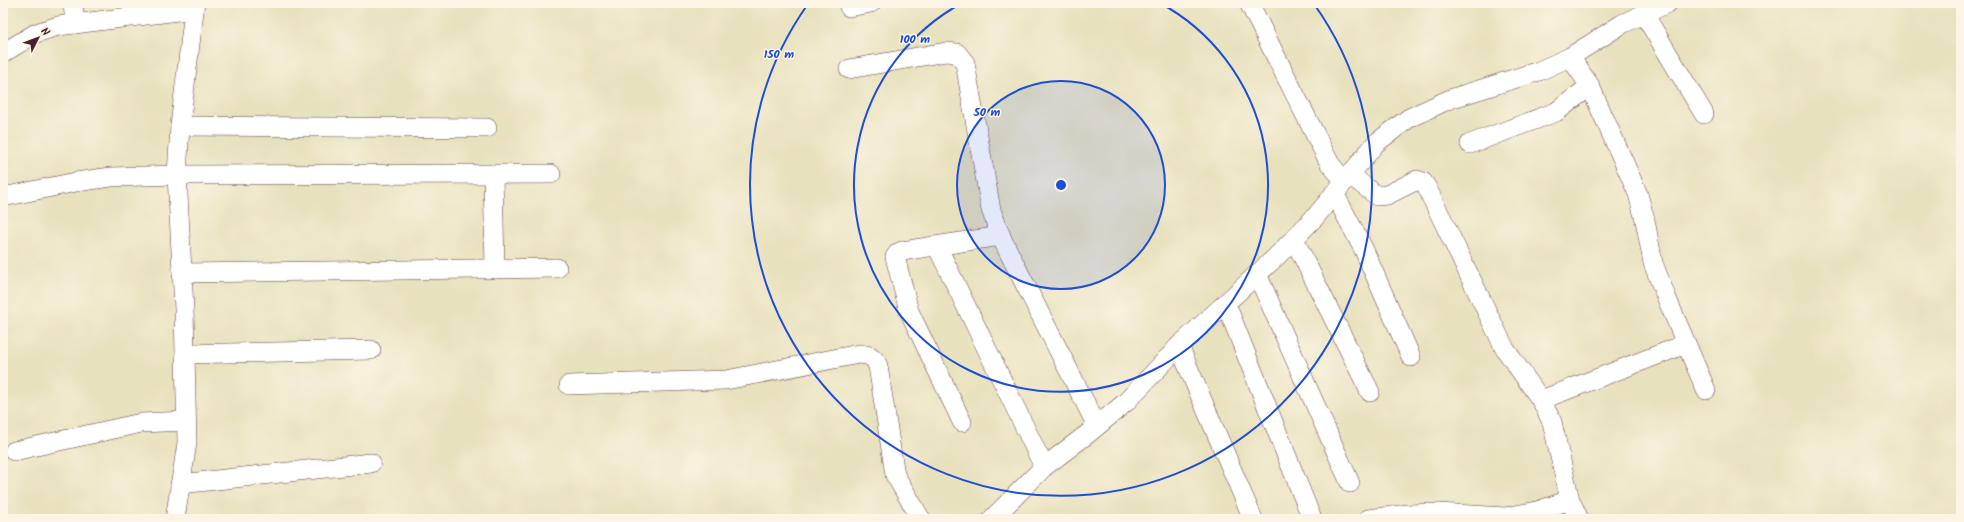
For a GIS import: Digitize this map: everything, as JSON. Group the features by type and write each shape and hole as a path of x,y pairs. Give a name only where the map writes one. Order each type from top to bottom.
{"street":[{"path":"73,3 75,24"},
{"path":"849,7 871,3"},
{"path":"1249,3 1330,164 1343,183 1364,250 1411,357"},
{"path":"992,519 1044,467 1126,402 1179,346 1226,304 1294,239 1316,216 1376,143 1409,118 1450,99 1539,71 1570,57 1616,28 1668,3"},
{"path":"3,53 36,33 58,26 75,24 127,10 194,6 180,126 177,175 186,354 187,443 175,519"},
{"path":"1644,14 1704,114"},
{"path":"849,68 946,52 957,53 961,56 965,63 991,210 1001,236 1097,426"},
{"path":"1570,57 1590,86 1638,194 1646,220 1653,262 1706,390"},
{"path":"1470,144 1556,112 1590,86"},
{"path":"180,126 487,128"},
{"path":"493,174 495,269"},
{"path":"3,197 76,182 105,178 177,175 551,174"},
{"path":"1343,183 1377,196 1387,195 1418,180 1423,182 1504,349 1541,400 1552,422 1570,500 1579,519"},
{"path":"962,422 909,311 895,257 902,251 1001,236"},
{"path":"1294,239 1370,392"},
{"path":"937,246 1044,467"},
{"path":"182,273 557,268"},
{"path":"1257,274 1350,483"},
{"path":"1226,304 1312,519"},
{"path":"1541,400 1686,344"},
{"path":"1179,346 1253,519"},
{"path":"186,354 371,350"},
{"path":"569,385 726,380 859,354 869,355 876,360 878,366 895,475 921,519"},
{"path":"14,451 134,424 186,421"},
{"path":"180,484 371,463"},
{"path":"1368,519 1408,514 1438,513 1505,517 1538,511 1570,500"}]}
